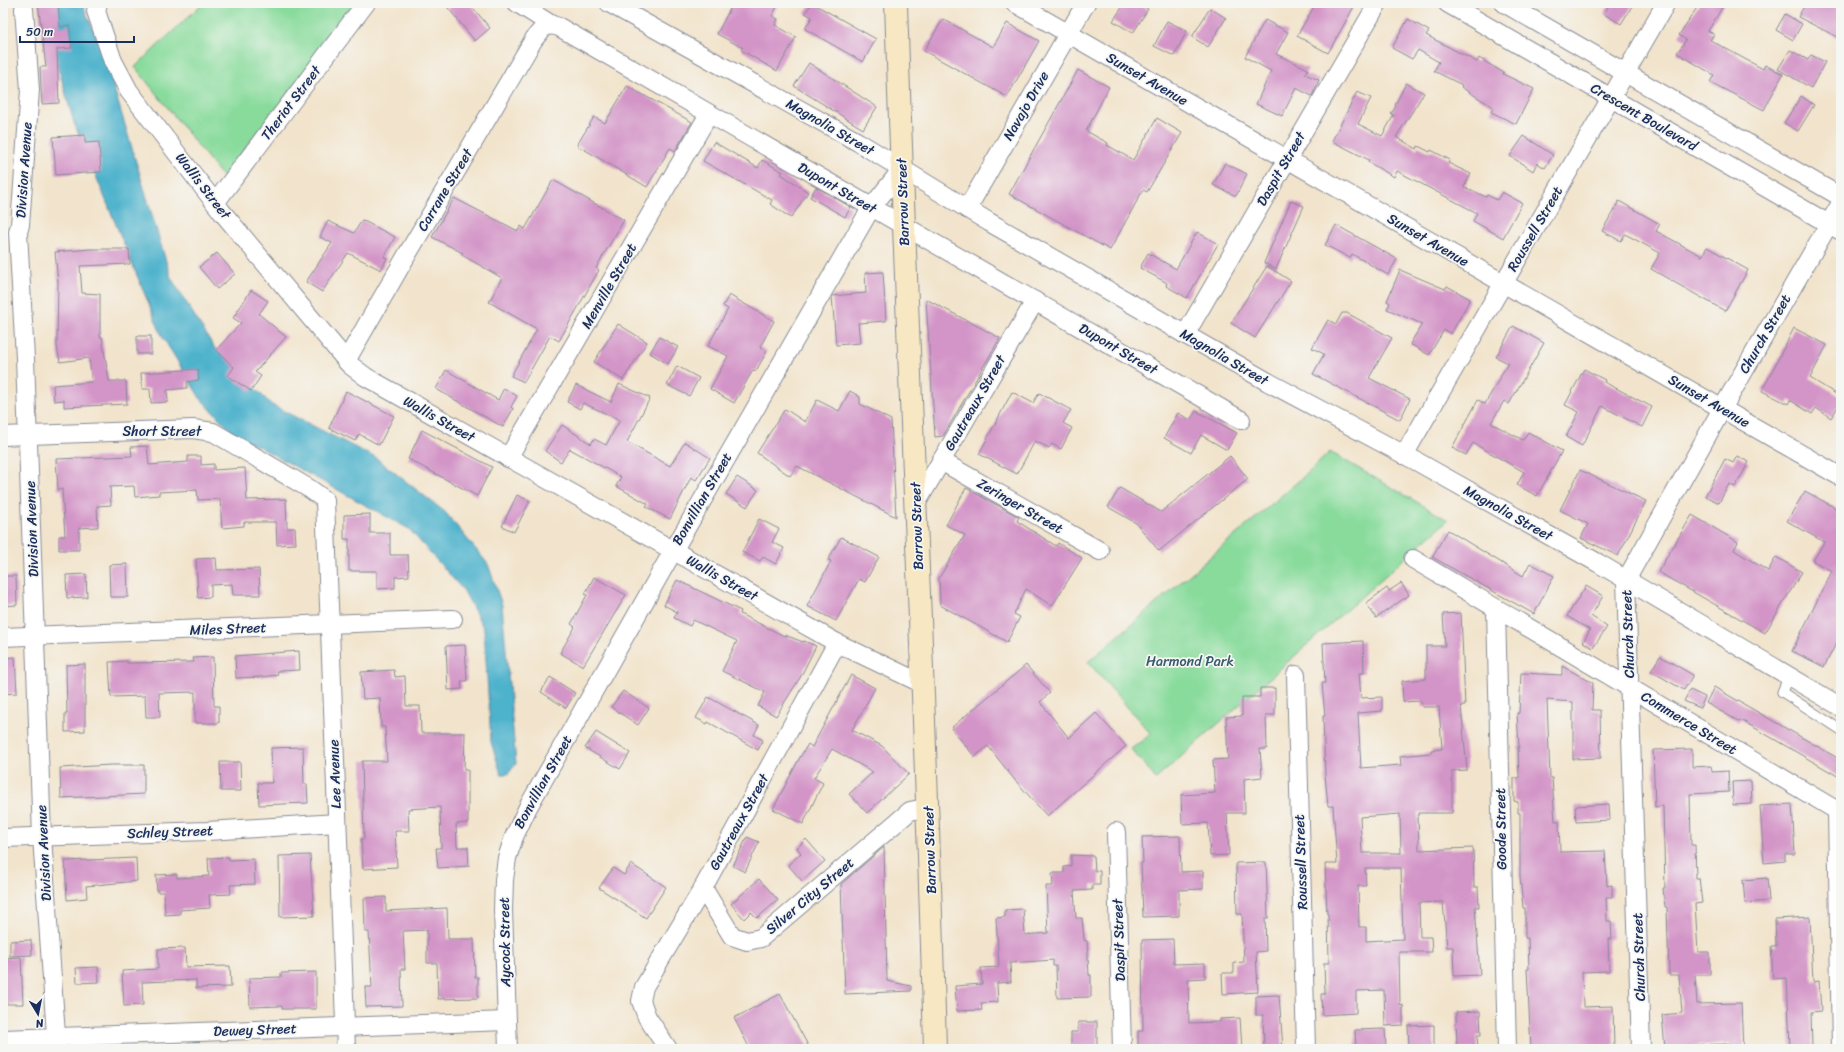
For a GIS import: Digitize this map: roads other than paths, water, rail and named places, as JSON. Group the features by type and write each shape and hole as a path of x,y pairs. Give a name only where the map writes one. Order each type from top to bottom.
{"main road":[{"name":"Barrow Street","path":"896,3 903,226 929,807 936,1049"}],"street":[{"name":"Wallis Street","path":"98,3 98,17 113,61 129,91 215,203 346,361 366,378 837,643 923,684"},
{"name":"Theriot Street","path":"215,203 366,3"},
{"name":"Dupont Street","path":"517,3 552,25 559,27 1241,420"},
{"name":"Magnolia Street","path":"609,3 858,142 967,208 1185,335 1268,382 1404,455 1626,580 1790,675 1841,707"},
{"name":"Sunset Avenue","path":"1015,3 1841,477"},
{"name":"Navajo Drive","path":"967,208 1086,3"},
{"name":"Daspit Street","path":"1185,335 1378,3"},
{"name":"Crescent Boulevard","path":"1446,3 1835,227"},
{"name":"Crescent Boulevard","path":"1504,3 1841,197"},
{"name":"Roussell Street","path":"1404,455 1666,3"},
{"name":"Division Avenue","path":"24,9 30,90 20,224 11,233 28,435 42,836 56,1043"},
{"name":"Carrane Street","path":"346,361 534,39 544,27 552,25"},
{"name":"Menville Street","path":"508,458 709,114"},
{"name":"Bonvillian Street","path":"514,836 536,794 673,551 871,208 902,169"},
{"name":"Church Street","path":"1641,1049 1626,580 1722,409 1835,227 1841,203"},
{"name":"Gautreaux Street","path":"916,504 1035,302"},
{"name":"Short Street","path":"3,436 193,429 213,432 310,489 325,500"},
{"name":"Zeringer Street","path":"941,461 1100,551"},
{"name":"Lee Avenue","path":"325,500 346,1049"},
{"name":"Commerce Street","path":"1413,560 1839,811"},
{"name":"Goode Street","path":"1496,610 1507,1049"},
{"name":"Miles Street","path":"3,637 453,620"},
{"name":"Gautreaux Street","path":"668,1049 647,1017 641,1001 644,987 703,888 837,643"},
{"name":"Roussell Street","path":"1296,675 1306,1049"},
{"name":"Silver City Street","path":"703,888 732,936 747,941 761,938 910,811 929,807"},
{"path":"1839,811 1841,1049"},
{"name":"Schley Street","path":"3,838 207,831 337,823"},
{"name":"Daspit Street","path":"1116,832 1122,1049"},
{"name":"Aycock Street","path":"508,1049 503,910 504,880 507,858 514,836"},
{"name":"Dewey Street","path":"3,1039 56,1043 345,1027 507,1021"}],"lane":[{"path":"1790,675 1782,692 1841,730"}],"water":[{"path":"40,3 82,3 104,55 171,278 214,347 272,405 376,458 445,512 488,564 502,605 516,764 508,774 501,774 491,742 484,629 464,591 409,529 232,432 200,398 162,336 74,123"}],"park label":[{"name":"Harmond Park","path":"1190,661"}]}
